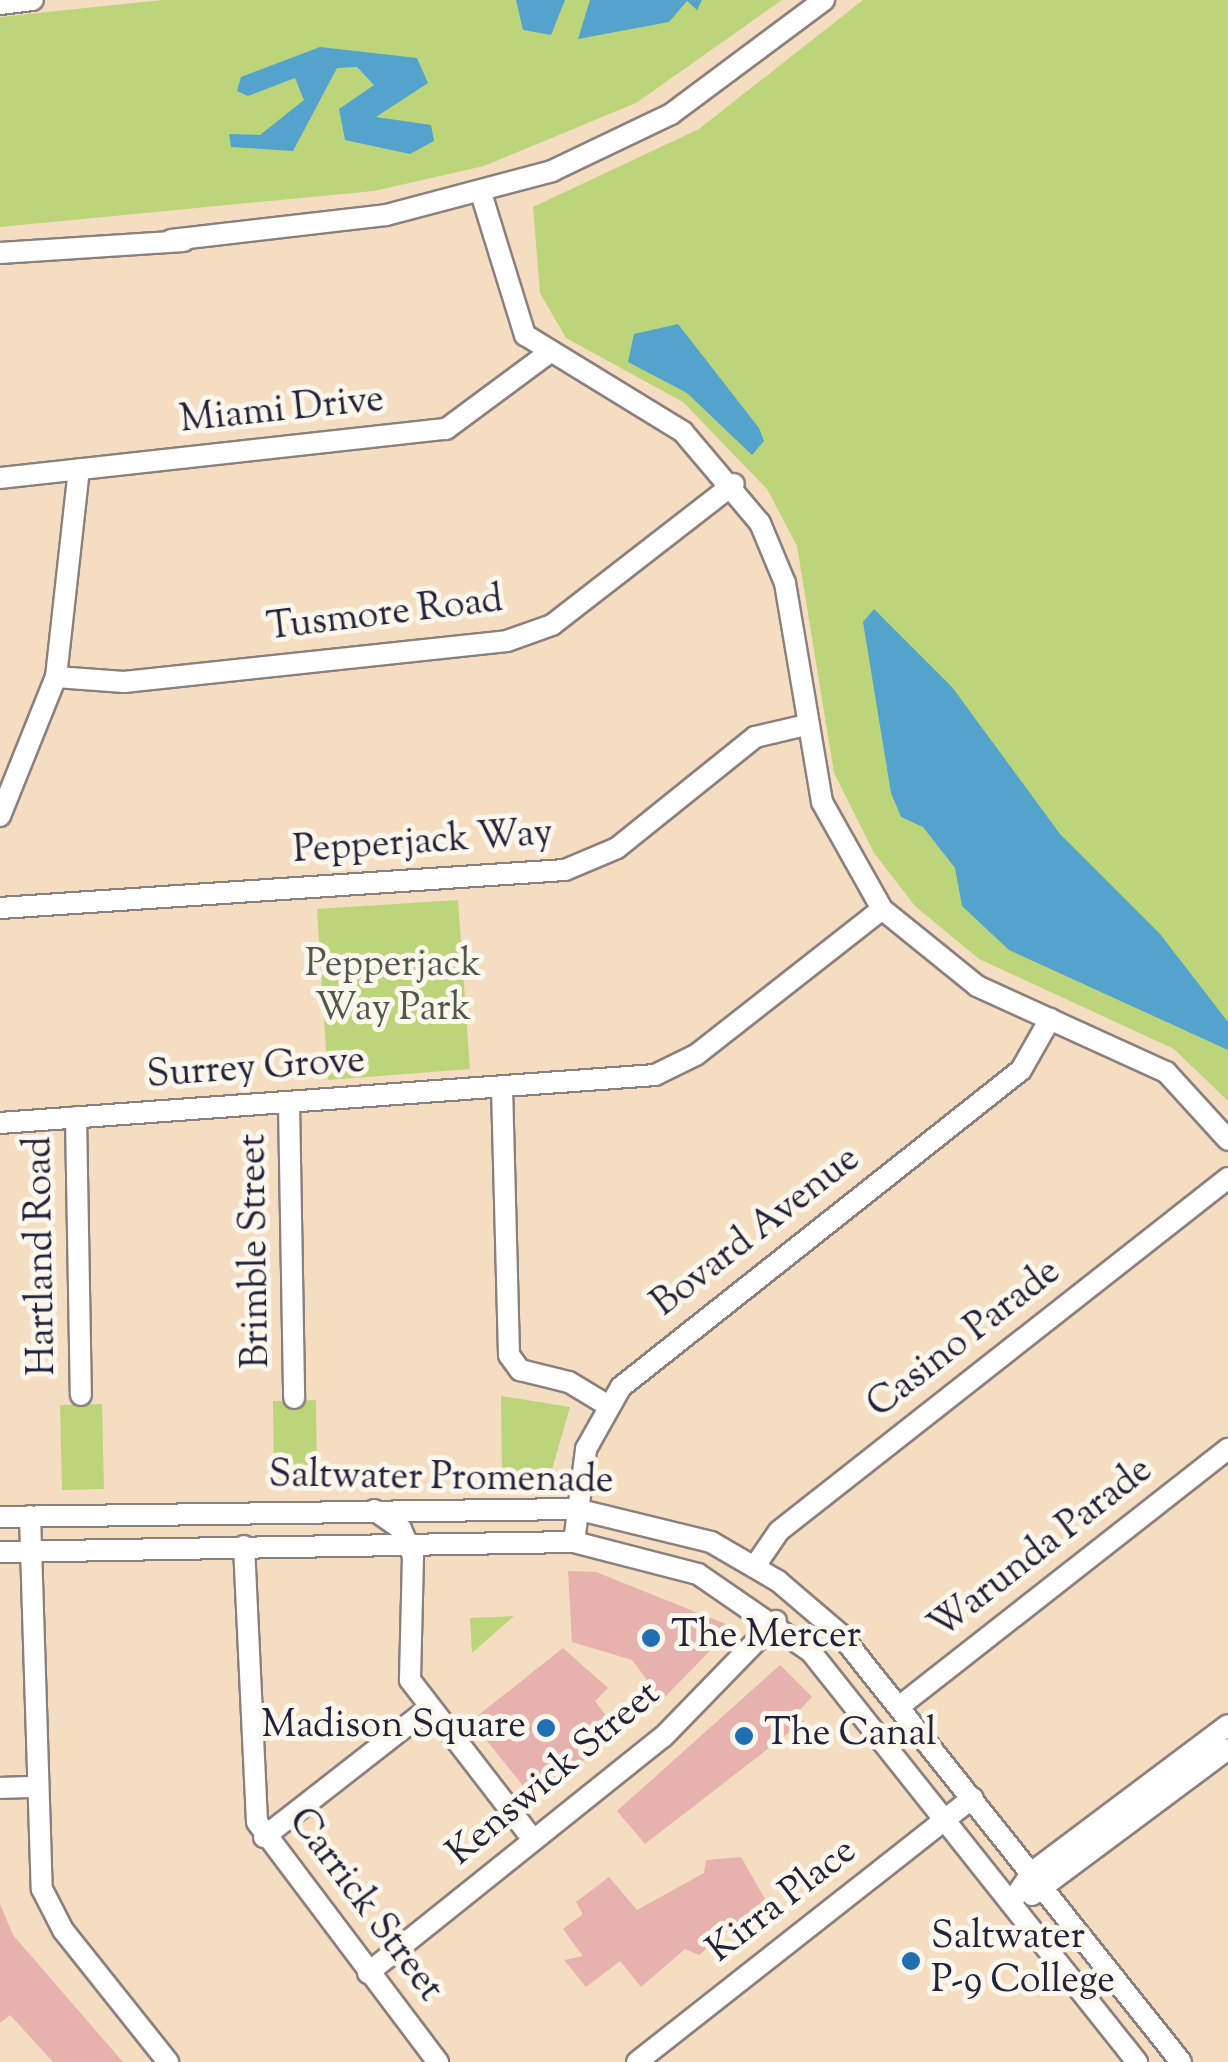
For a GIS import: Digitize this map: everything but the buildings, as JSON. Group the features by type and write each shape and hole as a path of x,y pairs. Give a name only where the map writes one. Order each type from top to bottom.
{"street":[{"path":"4,2 33,0"},
{"path":"0,253 240,232 481,193 670,114 824,0"},
{"path":"481,193 514,312 546,356 667,420 734,484 785,583 806,725 832,828 882,909 959,976 1166,1072 1228,1140"},
{"name":"Miami Drive","path":"0,478 456,426 546,356"},
{"path":"0,816 56,677 79,469"},
{"name":"Tusmore Road","path":"56,677 124,682 507,641 552,625 734,484"},
{"name":"Pepperjack Way","path":"0,908 565,870 617,848 756,737 806,725"},
{"name":"Surrey Grove","path":"0,1123 502,1087 668,1071 882,909"},
{"name":"Bovard Avenue","path":"574,1542 586,1450 607,1404 646,1364 1021,1070 1050,1018"},
{"path":"502,1087 508,1355 520,1370 569,1382 607,1404"},
{"name":"Brimble Street","path":"288,1103 294,1398"},
{"name":"Hartland Road","path":"76,1117 81,1395"},
{"name":"Casino Parade","path":"755,1566 778,1531 1228,1178"},
{"name":"Warunda Parade","path":"900,1706 1228,1448"},
{"name":"Saltwater Promenade","path":"0,1517 576,1508 682,1531 755,1566 823,1617 900,1706 1181,2062"},
{"path":"372,1509 402,1544 409,1583 407,1666 429,1708 533,1840"},
{"path":"30,1516 39,1874 54,1916 168,2062"},
{"name":"Saltwater Promenade","path":"0,1552 574,1542 669,1562 776,1621 843,1688 1138,2062"},
{"name":"Carrick Street","path":"244,1546 250,1793 264,1837 438,2062"},
{"name":"Kenswick Street","path":"368,1973 663,1737 776,1621"},
{"path":"264,1837 429,1708"},
{"path":"1011,1903 1228,1725"},
{"path":"1038,1881 1228,1749"},
{"path":"0,1788 36,1787"},
{"name":"Kirra Place","path":"637,2062 972,1798"}],"green space":[{"path":"162,0 782,0 636,103 484,166 374,191 0,227 0,17"},
{"path":"863,0 1228,0 1228,1101 1174,1049 979,959 915,906 874,853 834,773 797,546 767,489 683,402 566,338 540,293 533,207 699,129"},
{"name":"Pepperjack Way Park","path":"458,900 470,1069 328,1080 317,909"},
{"path":"501,1396 570,1407 549,1480 502,1481"},
{"path":"316,1400 317,1485 274,1486 273,1401"},
{"path":"102,1404 104,1489 62,1490 60,1405"},
{"path":"514,1616 472,1653 470,1618"}],"water":[{"path":"516,0 565,0 551,35 523,30"},
{"path":"590,0 702,0 697,10 687,1 669,22 578,39"},
{"path":"320,47 417,58 428,83 376,117 431,125 434,141 410,154 345,140 339,109 374,85 357,67 337,68 293,151 231,147 229,134 260,135 304,100 295,78 248,96 237,91 241,77"},
{"path":"678,324 759,428 764,441 752,455 687,393 628,362 634,334"},
{"path":"874,609 952,687 1060,834 1160,934 1228,1022 1228,1050 1009,950 962,906 955,868 923,827 901,817 891,793 863,622"}],"place":[{"name":"The Mercer","path":"651,1638"},
{"name":"Madison Square","path":"546,1728"},
{"name":"The Canal","path":"744,1736"},
{"name":"Saltwater P-9 College","path":"911,1961"}]}
